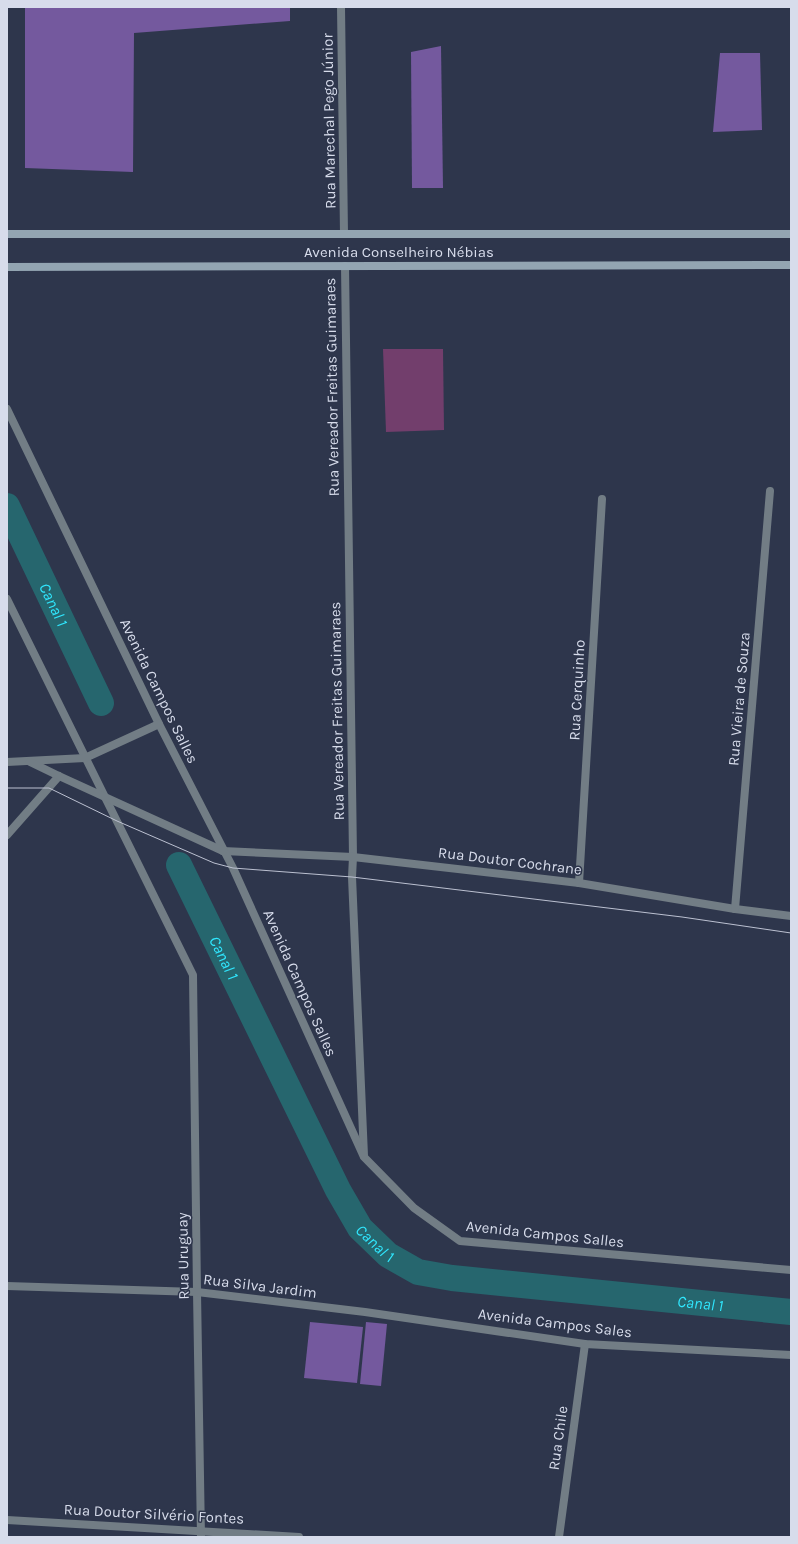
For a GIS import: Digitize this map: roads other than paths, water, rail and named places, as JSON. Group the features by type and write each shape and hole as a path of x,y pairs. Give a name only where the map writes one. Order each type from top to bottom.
{"main road":[{"name":"Avenida Conselheiro Nébias","path":"7,234 791,234"},
{"name":"Avenida Conselheiro Nébias","path":"7,267 791,265"}],"street":[{"name":"Rua Marechal Pego Júnior","path":"341,7 344,234"},
{"name":"Rua Vereador Freitas Guimaraes","path":"345,266 353,857 352,877 364,1156"},
{"name":"Avenida Campos Salles","path":"7,409 159,724 233,868 364,1156 414,1208 460,1241 791,1270"},
{"name":"Rua Vieira de Souza","path":"735,909 770,491"},
{"name":"Rua Cerquinho","path":"579,883 602,499"},
{"path":"7,599 104,796"},
{"path":"7,762 86,758 159,724"},
{"path":"30,762 223,851"},
{"path":"7,835 59,776"},
{"name":"Rua Uruguay","path":"104,796 193,975 200,1534"},
{"name":"Rua Doutor Cochrane","path":"223,851 353,857 579,883 735,909 791,916"},
{"name":"Rua Silva Jardim","path":"7,1286 197,1292 364,1312"},
{"name":"Avenida Campos Sales","path":"364,1312 585,1344 791,1355"},
{"name":"Rua Chile","path":"559,1537 585,1344"},
{"name":"Rua Doutor Silvério Fontes","path":"7,1520 200,1534 300,1537"}],"waterway":[{"name":"Canal 1","path":"7,506 101,703"},
{"name":"Canal 1","path":"179,865 338,1190 360,1228 388,1255 418,1272 452,1278 791,1312"}],"tram line":[{"path":"7,788 49,788 117,821 214,863 233,868 352,877 682,917 791,933"}]}
